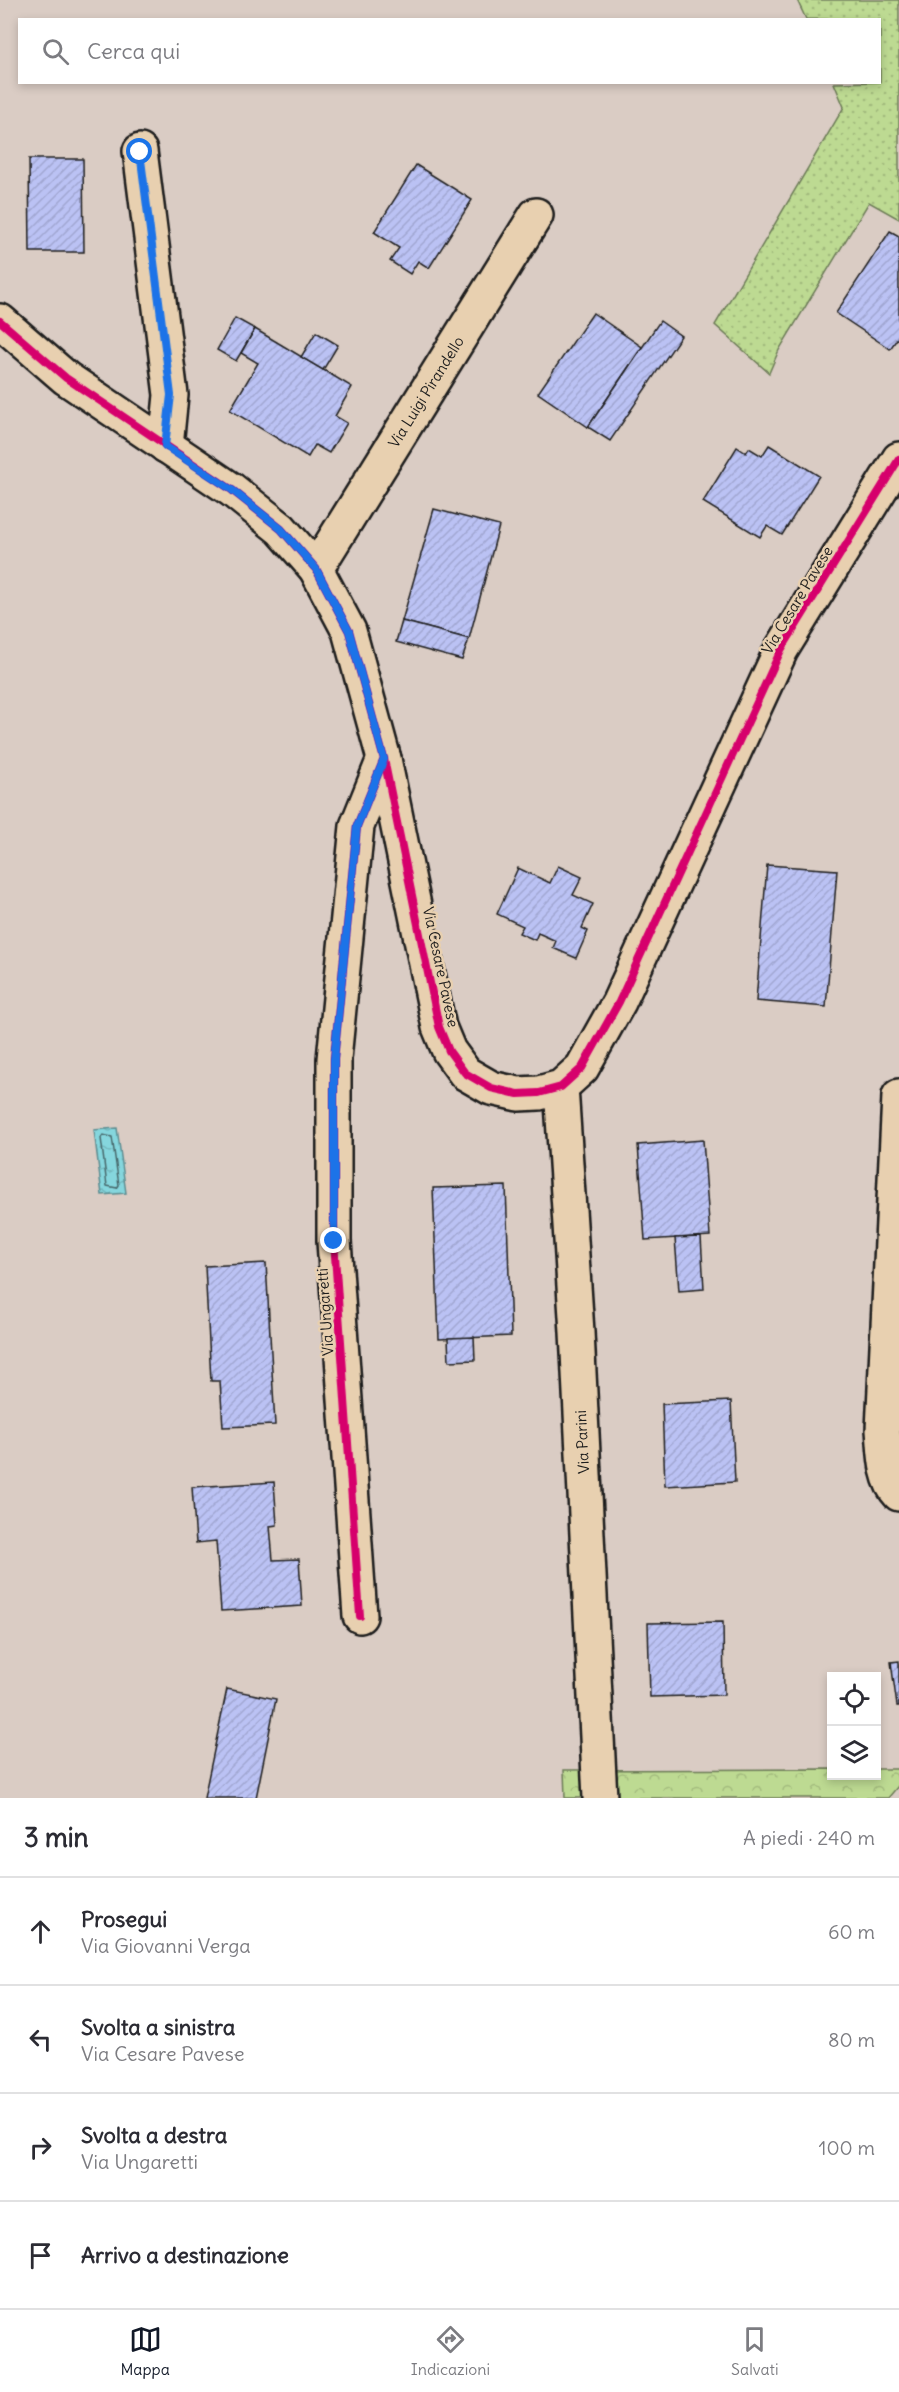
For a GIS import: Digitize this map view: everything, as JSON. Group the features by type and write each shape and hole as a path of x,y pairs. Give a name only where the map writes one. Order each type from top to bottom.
{"street":[{"path":"140,152 171,395 165,446"},
{"name":"Via Luigi Pirandello","path":"316,569 536,215"},
{"name":"Via Cesare Pavese","path":"0,321 66,378 232,490 281,529 316,569 349,631 384,759 439,1027 449,1051 465,1072 491,1088 518,1094 539,1094 561,1087 582,1068 619,1002 781,650 899,459"},
{"name":"Via Ungaretti","path":"360,1616 334,1241 334,1059 357,826 384,759"},
{"name":"Via Parini","path":"561,1087 577,1332 600,1798"},
{"path":"899,1096 883,1430 887,1470 894,1490 899,1494"}],"green space":[{"path":"797,0 899,0 899,219 869,202 779,350 769,373 715,325 844,107 834,84 881,84 881,18 806,18"},
{"path":"827,1769 827,1780 881,1780 881,1769 899,1769 899,1785 888,1798 565,1798 564,1770"}],"water":[{"path":"117,1128 126,1193 102,1195 94,1130"}],"building":[{"path":"29,159 83,159 84,252 30,252"},
{"path":"416,165 472,200 429,268 418,261 410,274 390,261 399,248 374,232"},
{"path":"890,231 899,236 899,336 890,349 836,313"},
{"path":"593,313 642,347 588,427 538,393"},
{"path":"235,318 255,329 236,361 217,350"},
{"path":"660,321 681,336 610,441 588,427"},
{"path":"255,329 352,387 335,416 347,423 329,453 315,445 308,457 230,410 258,363 241,353"},
{"path":"316,332 338,345 323,370 301,357"},
{"path":"769,445 819,476 782,535 767,526 760,537 703,502 737,447 746,453 749,448 762,456"},
{"path":"434,509 499,526 469,639 402,621"},
{"path":"402,621 469,639 462,660 396,642"},
{"path":"767,865 837,870 826,1007 756,1001"},
{"path":"558,866 582,877 573,895 593,904 582,928 588,931 576,958 553,948 556,941 538,933 535,940 519,933 523,926 497,914 518,868 550,883"},
{"path":"703,1140 710,1236 645,1240 638,1145"},
{"path":"506,1186 511,1336 439,1339 433,1188"},
{"path":"701,1237 704,1289 679,1291 675,1238"},
{"path":"266,1263 275,1425 223,1427 220,1381 211,1381 205,1266"},
{"path":"474,1337 475,1360 449,1361 448,1338"},
{"path":"731,1401 735,1482 665,1486 662,1404"},
{"path":"274,1482 277,1525 270,1526 273,1560 299,1559 302,1606 221,1611 216,1541 196,1543 192,1487"},
{"path":"723,1622 724,1695 650,1697 648,1623"},
{"path":"899,1661 899,1706 897,1706 891,1662"},
{"path":"227,1689 276,1699 256,1798 204,1798"}],"cycle path":[{"path":"0,321 66,378 232,490 281,529 316,569 349,631 384,759 439,1027 449,1051 465,1073 491,1088 518,1094 539,1093 561,1087 582,1068 619,1002 781,650 899,459"},
{"path":"360,1616 334,1241 334,1059 357,826 384,759"}],"route":[{"path":"140,152 171,395 165,446 232,490 281,529 316,569 349,631 384,759 357,826 334,1059 334,1241"}]}
